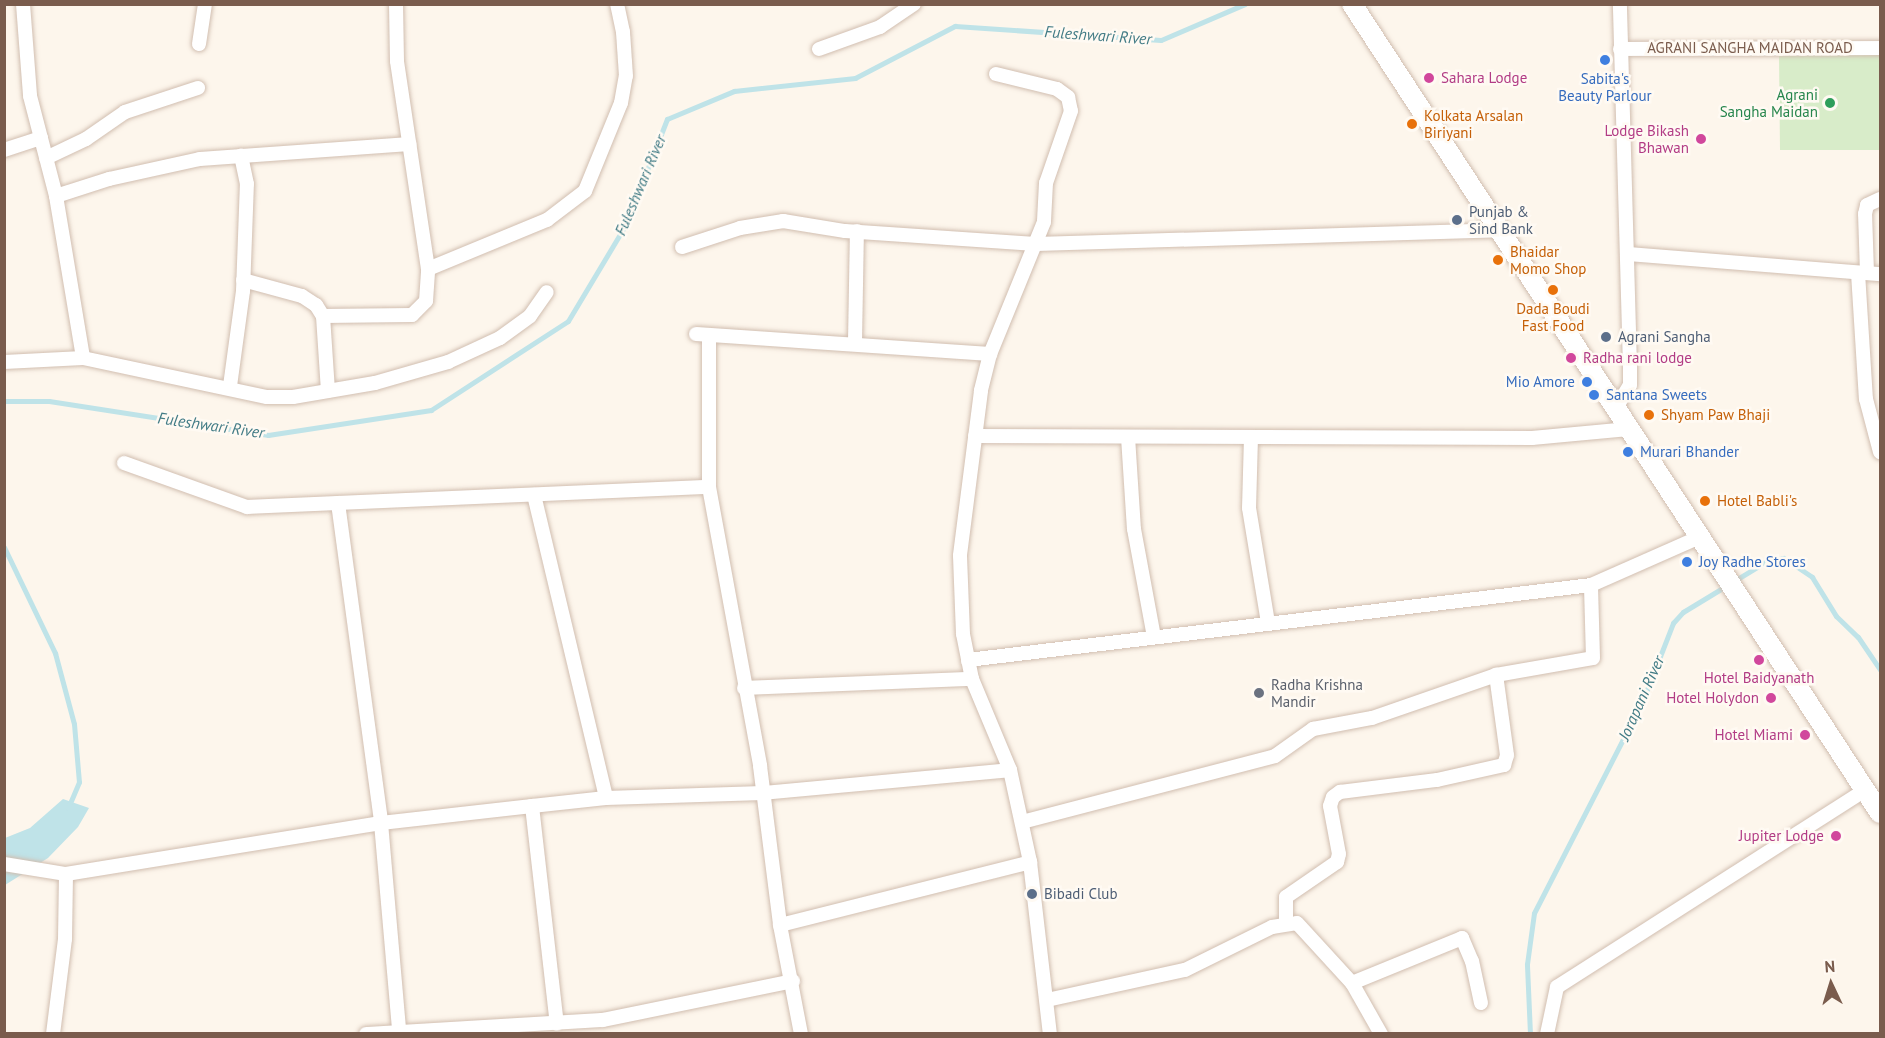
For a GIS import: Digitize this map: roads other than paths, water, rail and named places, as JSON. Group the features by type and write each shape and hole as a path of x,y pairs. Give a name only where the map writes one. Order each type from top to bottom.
{"main road":[{"path":"1352,4 1881,813"}],"street":[{"path":"23,4 30,96 56,196 83,358"},
{"path":"199,44 205,4"},
{"path":"323,316 412,315 426,301 428,268 397,61 396,4"},
{"path":"428,268 547,220 585,191 621,103 626,76 617,4"},
{"path":"819,48 880,27 914,4"},
{"path":"1616,408 1630,385 1629,254 1620,4"},
{"name":"AGRANI SANGHA MAIDAN ROAD","path":"1620,49 1881,48"},
{"path":"996,74 1057,88 1068,97 1071,111 1046,183 1044,222 990,354 975,436 960,556 968,660 972,679 1010,770 1030,862 1050,1034"},
{"path":"46,158 86,139 125,112 198,88"},
{"path":"4,150 41,138"},
{"path":"56,196 108,179 177,164 241,156 409,144"},
{"path":"230,386 243,280 246,184 241,156"},
{"path":"1881,199 1867,205 1865,214 1868,274 1866,399 1881,452"},
{"path":"682,247 740,228 783,221 857,231 1036,244 1499,230"},
{"path":"855,342 857,231"},
{"path":"1629,254 1868,274"},
{"path":"243,280 302,296 316,305 323,316 328,391"},
{"path":"4,362 83,358 230,386 267,397 328,391 448,362 500,338 530,316 548,292"},
{"path":"801,1034 793,981 780,926 763,793 709,487 702,335 855,342 990,354"},
{"path":"975,436 1532,438 1629,429"},
{"path":"1128,437 1134,530 1154,637"},
{"path":"1251,437 1249,508 1268,623"},
{"path":"124,463 247,507 709,487"},
{"path":"534,495 606,798"},
{"path":"338,503 381,823 399,1030"},
{"path":"968,660 1591,585 1703,542"},
{"path":"1022,822 1275,756 1313,729 1372,718 1496,675 1593,658 1591,585"},
{"path":"1286,922 1286,897 1337,862 1339,855 1330,806 1333,797 1504,765 1507,755 1496,675"},
{"path":"744,688 972,679"},
{"path":"4,864 66,874 381,823 532,806 606,798 763,793 1010,770"},
{"path":"1547,1034 1557,987 1865,790"},
{"path":"532,806 557,1024"},
{"path":"780,926 1030,862"},
{"path":"60,1034 53,1033 65,939 66,874"},
{"path":"1047,1000 1185,970 1286,922 1297,924 1352,983 1381,1034"},
{"path":"1352,983 1462,938 1472,961 1481,1003"},
{"path":"366,1034 399,1030 557,1024 605,1027 793,981"}],"water":[{"path":"63,799 89,808 78,827 48,858 5,885 5,838 30,828"}],"waterway":[{"name":"Fuleshwari River","path":"4,401 49,401 268,435 431,410 568,321 626,224 667,119 734,91 855,78 955,26 1161,40 1245,4"},
{"name":"Fuleshwari River","path":"4,547 55,653 74,724 79,782 68,808"},
{"name":"Jorapani River","path":"1530,1034 1527,964 1534,913 1643,700 1673,623 1683,612 1767,561 1784,558 1812,577 1836,616 1858,637 1880,670"}],"place":[{"name":"Sabita's Beauty Parlour","path":"1605,60"},
{"name":"Sahara Lodge","path":"1429,78"},
{"name":"Agrani Sangha Maidan","path":"1830,103"},
{"name":"Kolkata Arsalan Biriyani","path":"1412,124"},
{"name":"Lodge Bikash Bhawan","path":"1701,139"},
{"name":"Punjab & Sind Bank","path":"1457,220"},
{"name":"Bhaidar Momo Shop","path":"1498,260"},
{"name":"Dada Boudi Fast Food","path":"1553,290"},
{"name":"Agrani Sangha","path":"1606,337"},
{"name":"Radha rani lodge","path":"1571,358"},
{"name":"Mio Amore","path":"1587,382"},
{"name":"Santana Sweets","path":"1594,395"},
{"name":"Shyam Paw Bhaji","path":"1649,415"},
{"name":"Murari Bhander","path":"1628,452"},
{"name":"Hotel Babli's","path":"1705,501"},
{"name":"Joy Radhe Stores","path":"1687,562"},
{"name":"Hotel Baidyanath","path":"1759,660"},
{"name":"Radha Krishna Mandir","path":"1259,693"},
{"name":"Hotel Holydon","path":"1771,698"},
{"name":"Hotel Miami","path":"1805,735"},
{"name":"Jupiter Lodge","path":"1836,836"},
{"name":"Bibadi Club","path":"1032,894"}]}
